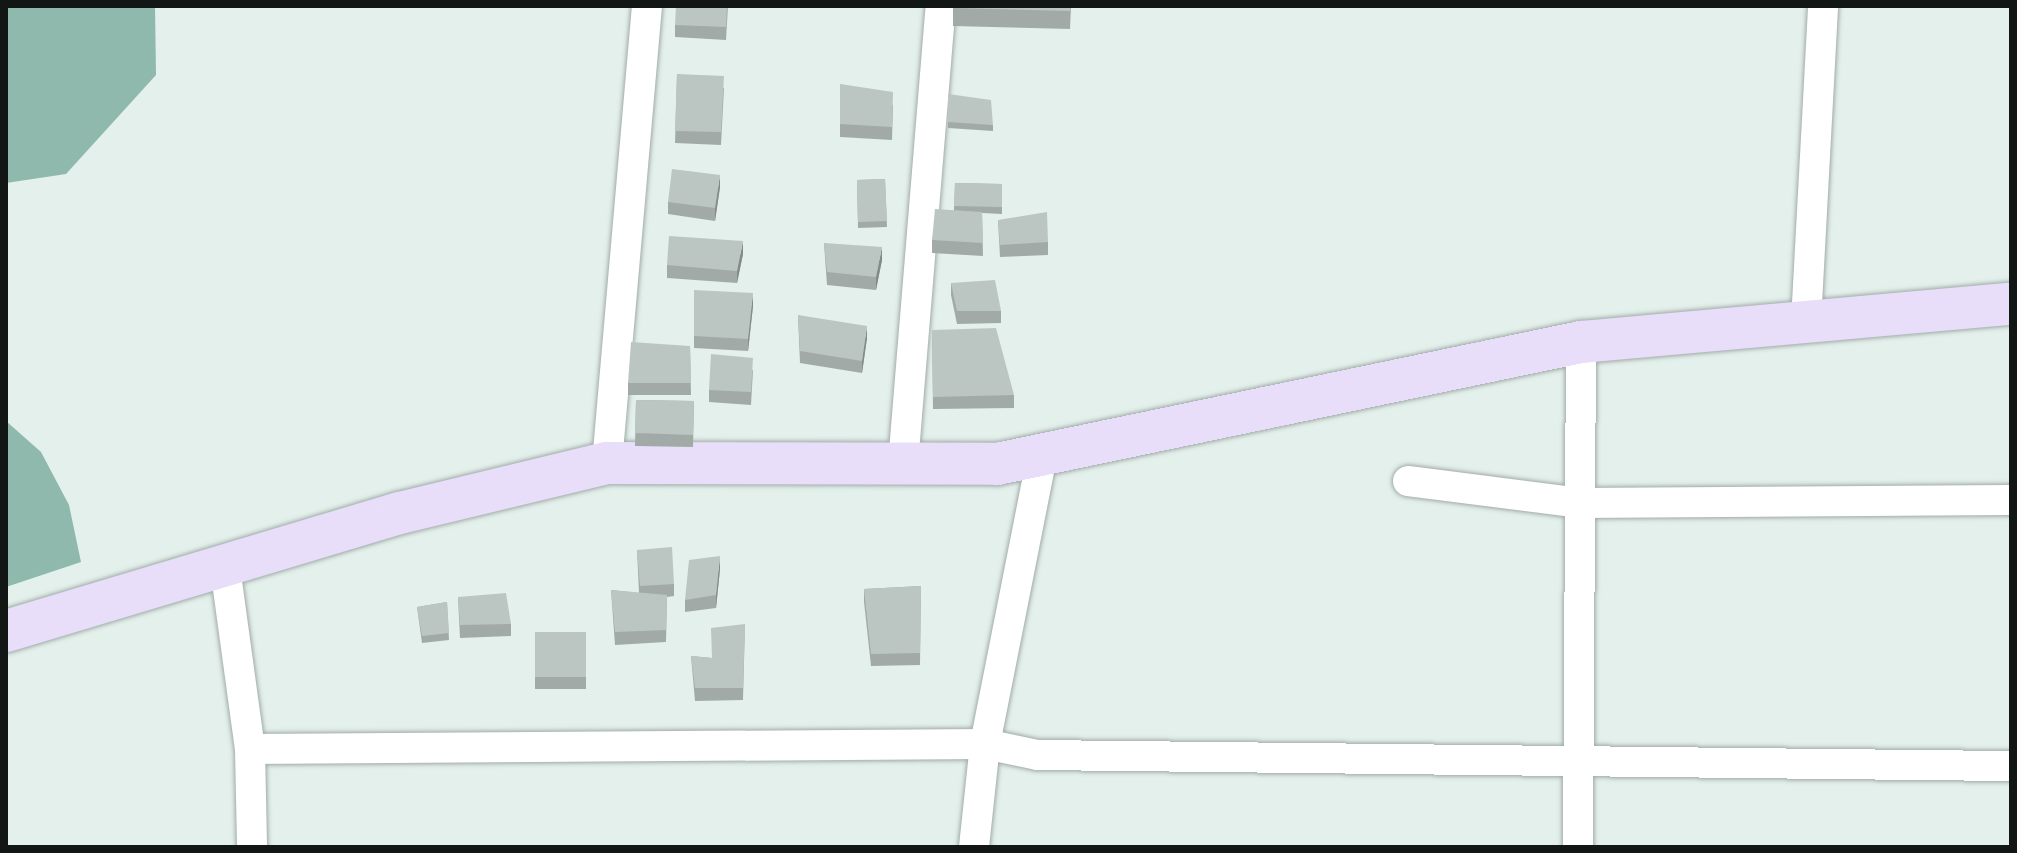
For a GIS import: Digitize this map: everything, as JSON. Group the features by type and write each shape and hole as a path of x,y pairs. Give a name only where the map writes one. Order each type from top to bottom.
{"street":[{"path":"607,463 647,6"},
{"path":"903,464 941,6"},
{"path":"1806,322 1823,6"},
{"path":"6,631 400,513 607,463 997,464 1581,342 2011,304"},
{"path":"1578,847 1581,342"},
{"path":"974,847 985,744 1042,455"},
{"path":"1408,481 1580,503 2011,500"},
{"path":"225,567 250,749 252,847"},
{"path":"250,749 985,744 1053,756 1420,763 1579,758 2011,766"}],"green space":[{"path":"6,6 155,6 156,75 66,174 6,183"},
{"path":"6,421 41,452 69,505 81,562 6,587"}],"building":[{"path":"676,6 727,6 726,27 675,25"},
{"path":"1070,6 1070,11 953,8"},
{"path":"677,74 724,76 721,132 675,131"},
{"path":"840,84 893,92 892,127 840,124"},
{"path":"948,94 991,100 993,125 948,122"},
{"path":"672,169 720,175 715,208 668,202"},
{"path":"885,179 887,221 858,222 857,180"},
{"path":"955,183 1002,184 1002,207 954,206"},
{"path":"935,209 982,212 983,243 932,240"},
{"path":"1047,212 1048,242 1000,245 998,220"},
{"path":"669,236 743,241 737,271 667,265"},
{"path":"824,243 882,247 876,277 827,272"},
{"path":"995,280 1001,311 957,311 951,283"},
{"path":"694,290 753,293 748,339 694,336"},
{"path":"798,315 867,326 862,361 800,351"},
{"path":"996,328 1014,395 933,397 932,330"},
{"path":"631,342 690,346 691,383 628,383"},
{"path":"711,354 753,358 751,392 709,390"},
{"path":"636,400 694,401 693,435 635,433"},
{"path":"672,547 674,584 640,586 637,550"},
{"path":"720,556 716,595 685,600 689,560"},
{"path":"921,586 920,653 871,654 864,589"},
{"path":"611,590 667,595 666,630 615,632"},
{"path":"506,593 511,624 460,625 458,597"},
{"path":"447,602 449,633 422,636 417,607"},
{"path":"745,624 743,688 695,688 691,656 712,658 711,628"},
{"path":"535,632 586,632 586,677 535,677"}]}
